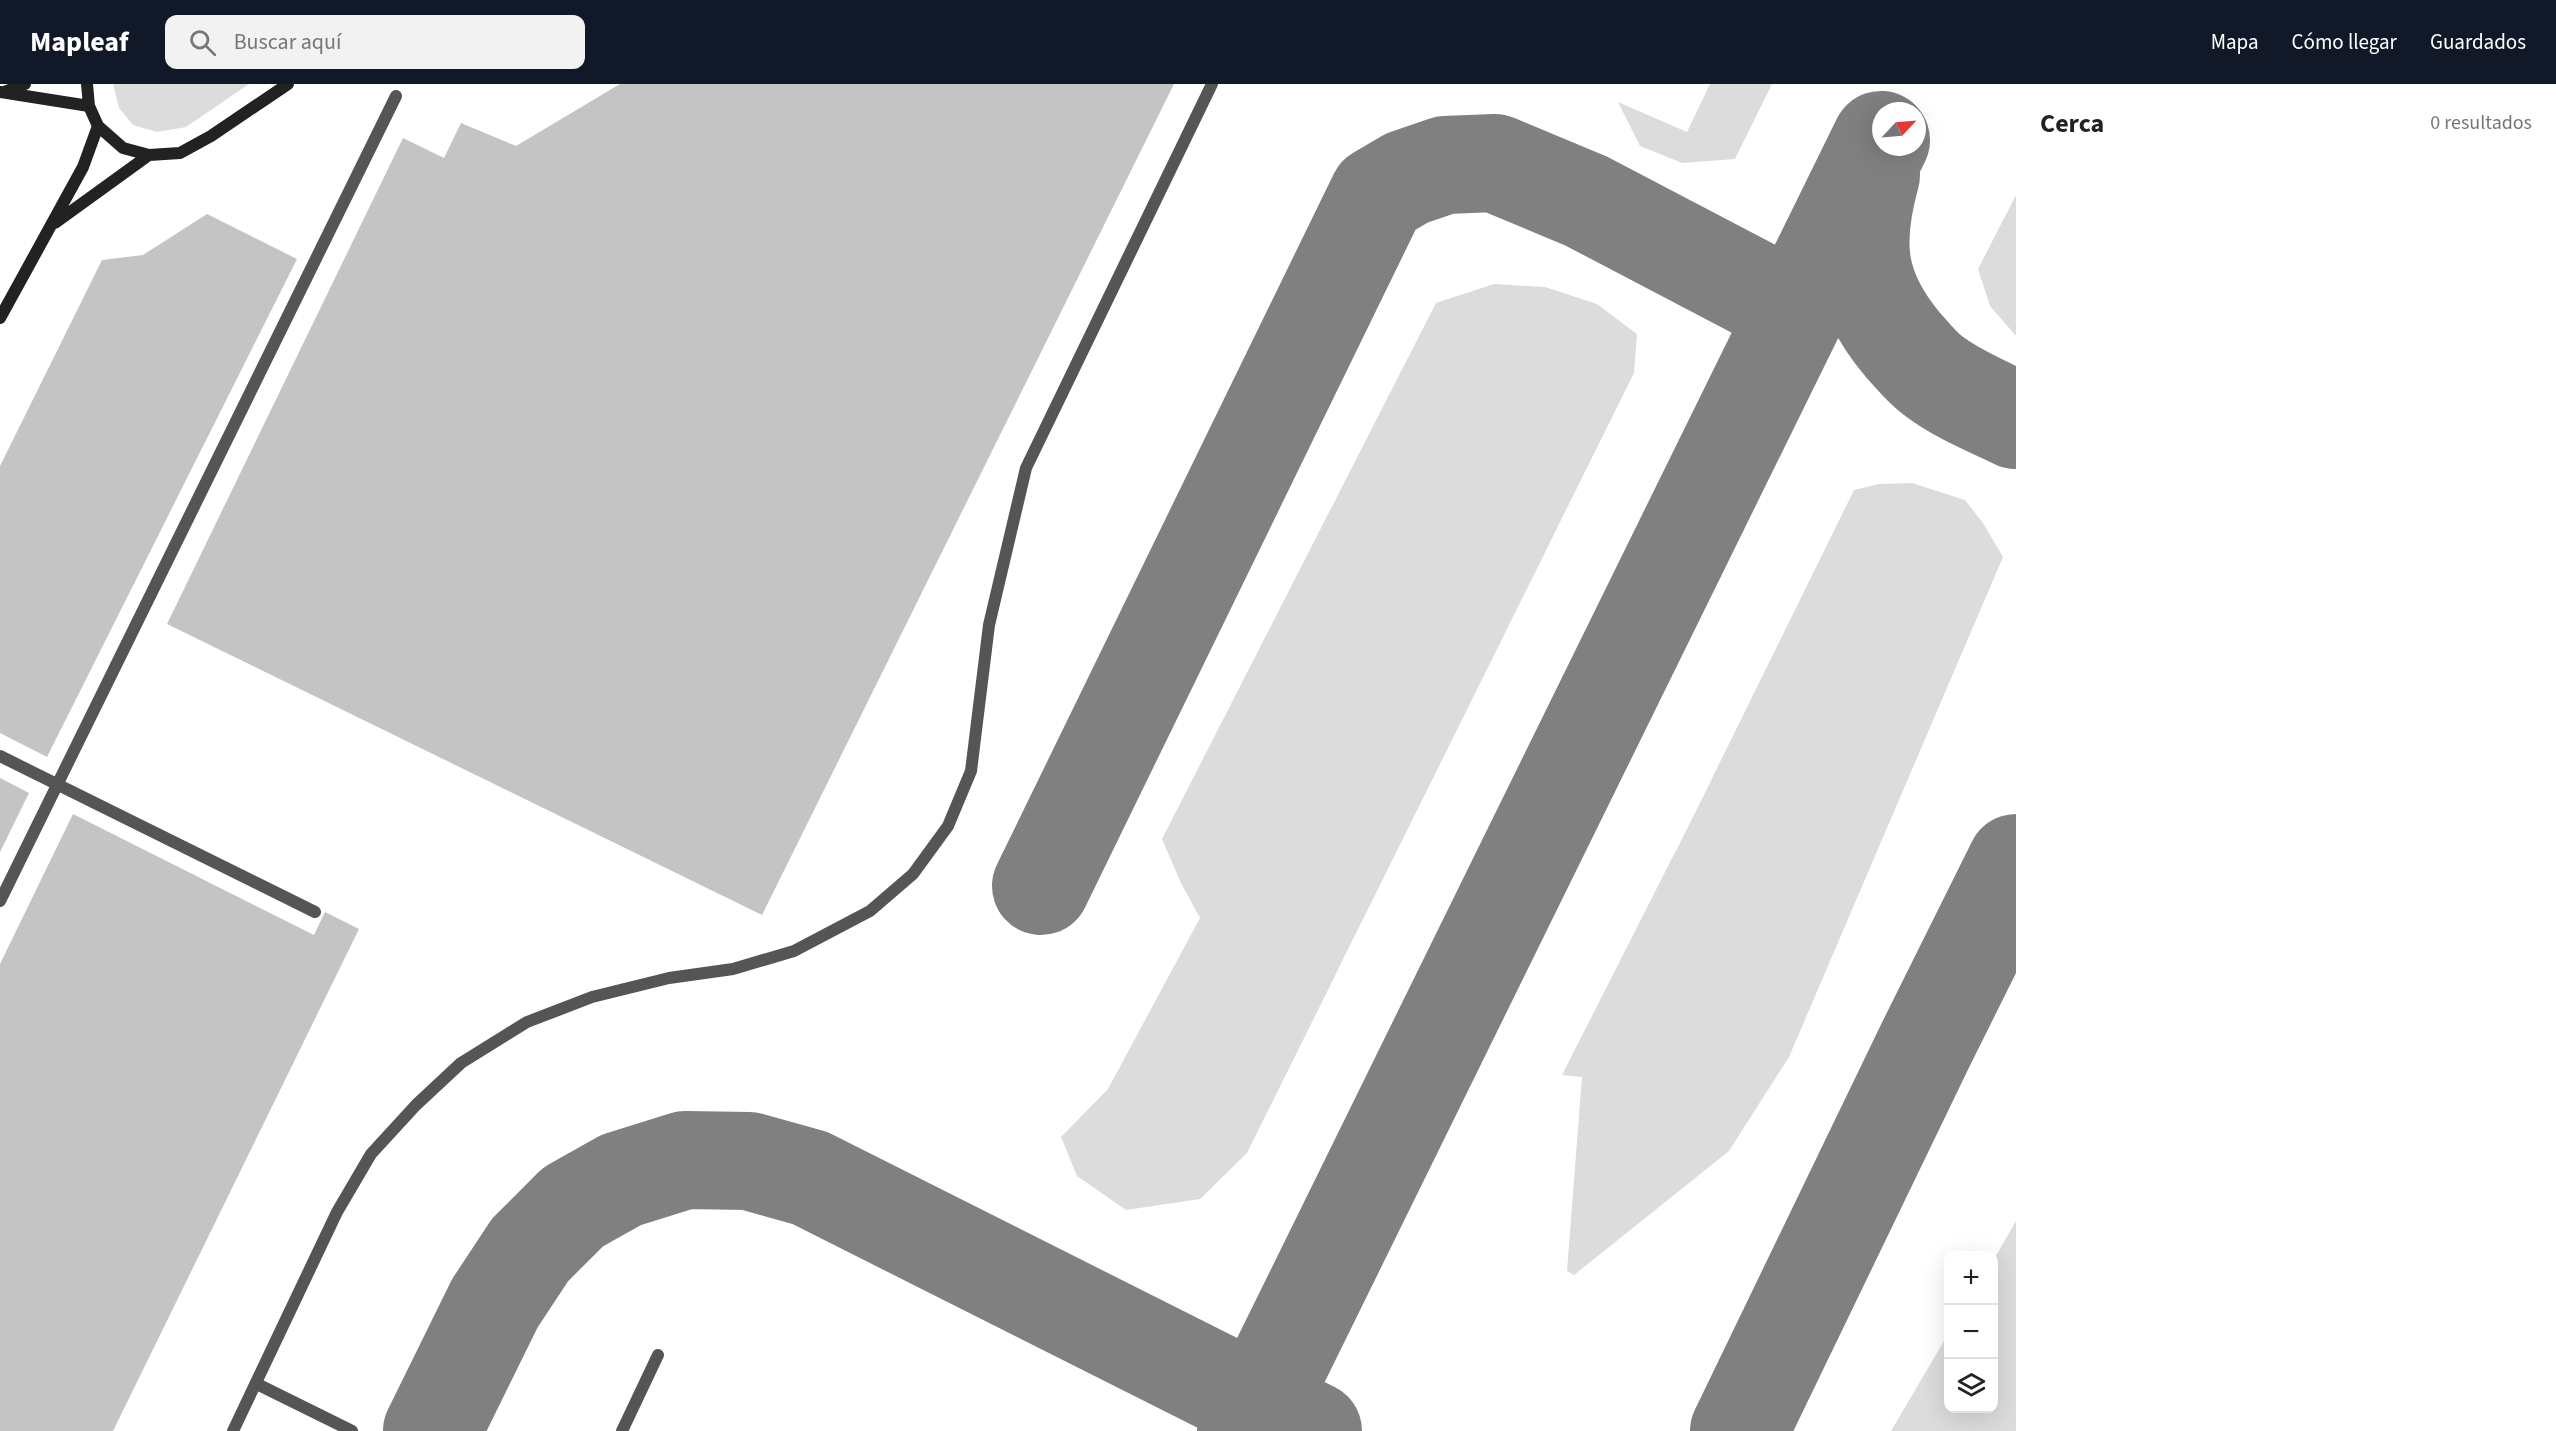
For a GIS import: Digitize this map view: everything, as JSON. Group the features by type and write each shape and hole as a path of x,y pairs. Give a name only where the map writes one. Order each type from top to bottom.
{"street":[{"path":"1,92 25,84"},
{"path":"87,84 89,106 98,126 123,148 149,155 180,153 211,136 288,84"},
{"path":"1,92 89,106"},
{"path":"0,318 83,167 98,126"},
{"path":"52,226 149,155"}],"lane":[{"path":"233,1431 337,1212 371,1154 416,1105 461,1063 527,1022 592,997 669,978 733,969 794,951 870,911 913,874 941,836 948,826 971,771 989,625 1026,468 1212,84"},
{"path":"0,901 396,96"},
{"path":"0,756 315,912"},
{"path":"622,1431 658,1355"},
{"path":"257,1384 352,1431"}],"shaded area":[{"path":"113,84 249,84 186,127 157,132 133,125 119,108"},
{"path":"1710,84 1772,84 1735,159 1682,163 1640,146 1618,102 1687,132"},
{"path":"2016,195 2016,336 1990,306 1978,269"},
{"path":"1494,284 1545,287 1597,304 1637,334 1634,373 1247,1153 1200,1199 1126,1210 1077,1176 1061,1137 1108,1089 1200,918 1181,883 1162,839 1436,303"},
{"path":"1912,483 1965,500 1983,523 2003,557 1789,1057 1729,1151 1574,1275 1567,1271 1582,1077 1562,1075 1694,815 1854,490 1879,484"},
{"path":"2016,1221 2016,1431 1891,1431 1944,1341 1944,1413 1998,1413 1998,1252"}],"building":[{"path":"620,84 1174,84 762,915 167,624 403,138 444,158 461,123 516,146"},
{"path":"207,214 297,259 47,757 0,733 0,466 102,260 143,255"},
{"path":"0,778 29,793 0,852"},
{"path":"73,814 314,935 325,912 359,929 113,1431 0,1431 0,964"}],"taxiway":[{"path":"1246,1431 1873,156"},
{"path":"1041,886 1378,195 1407,178 1445,165 1495,163 1586,201 1796,311"},
{"path":"1871,175 1861,223 1862,265 1867,285 1887,324 1903,345 1931,374 1964,395 2016,420"},
{"path":"1739,1431 2016,863"},
{"path":"432,1431 495,1303 530,1250 573,1207 621,1180 685,1160 749,1161 810,1178 1313,1431"}]}
